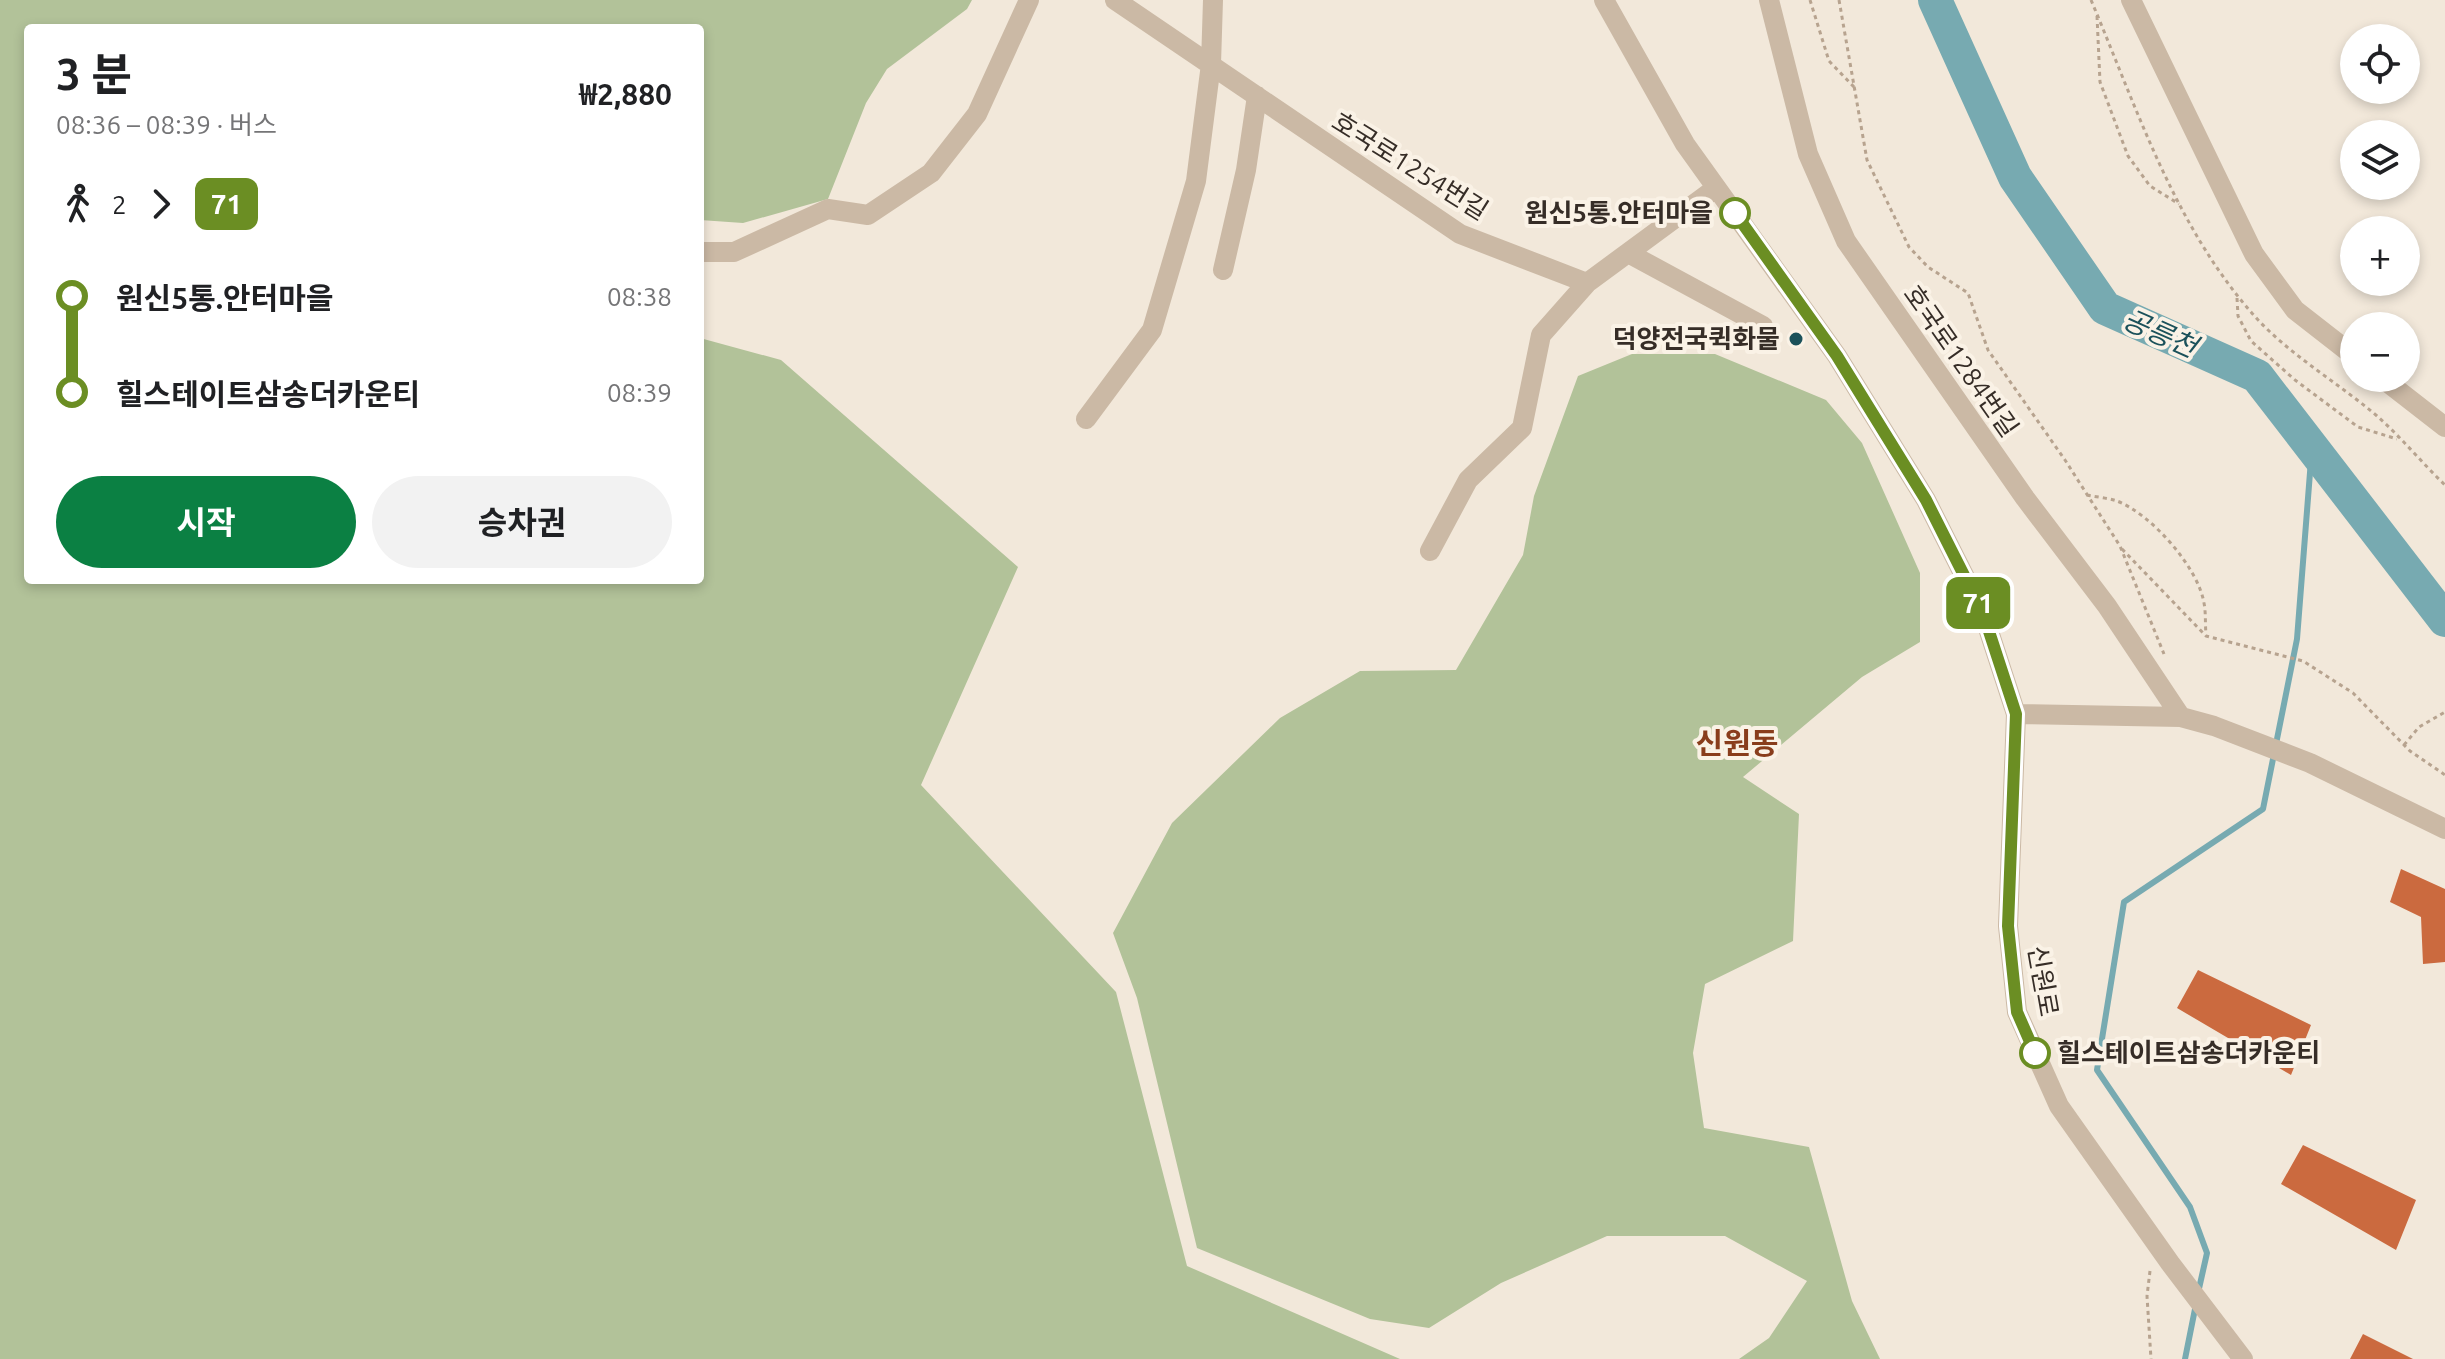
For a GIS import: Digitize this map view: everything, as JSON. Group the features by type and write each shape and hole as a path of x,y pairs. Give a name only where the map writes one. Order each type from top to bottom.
{"street":[{"path":"704,252 734,252 828,209 868,215 931,173 977,114 1029,0"},
{"name":"호국로1254번길","path":"1115,0 1460,234 1587,283"},
{"path":"1086,419 1152,330 1196,181 1211,64 1213,0"},
{"path":"1604,0 1685,144 1837,356 1926,500 1983,613 2016,714 2181,717 2214,726 2310,763 2445,829"},
{"name":"호국로1284번길","path":"1769,0 1808,154 1846,241 2025,498 2107,606 2181,717"},
{"path":"2131,0 2254,254 2295,310 2340,345"},
{"path":"1223,270 1246,170 1257,96"},
{"path":"1430,551 1468,480 1522,428 1541,335 1587,283 1716,188"},
{"path":"1628,253 1763,326"},
{"path":"2400,392 2445,427"},
{"name":"신원로","path":"2016,714 2008,926 2017,1012 2059,1106 2161,1263 2243,1359"}],"path":[{"path":"1810,0 1829,61 1854,87"},
{"path":"1839,0 1867,160 1909,247 1928,267 1968,293 1988,350 2120,546 2167,662"},
{"path":"2096,12 2100,82 2128,156 2150,186 2181,205"},
{"path":"2236,294 2238,316 2251,341 2295,380 2358,427 2401,440"},
{"path":"2087,495 2116,501 2138,512 2178,552 2196,580 2204,601 2206,636"},
{"path":"2120,546 2206,636 2303,661 2353,693 2404,745 2445,775"},
{"path":"2404,745 2419,727 2445,712"},
{"path":"2151,1359 2147,1296 2161,1263"}],"green space":[{"path":"0,0 972,0 967,9 887,69 866,103 828,199 743,223 704,220 704,24 24,24 24,584 704,584 704,339 781,360 1018,567 921,785 1116,992 1187,1266 1400,1359 0,1359"},
{"path":"1632,354 1715,354 1826,400 1862,443 1920,573 1920,642 1862,677 1743,777 1799,814 1793,941 1705,984 1693,1053 1704,1128 1809,1147 1852,1301 1880,1359 1739,1359 1769,1338 1807,1281 1725,1236 1607,1236 1501,1283 1429,1328 1370,1319 1197,1248 1137,998 1113,933 1172,823 1280,718 1360,671 1456,670 1523,555 1534,496 1578,376"}],"building":[{"path":"2401,869 2445,889 2445,962 2423,964 2421,917 2390,902"},
{"path":"2198,970 2311,1025 2291,1075 2177,1008"},
{"path":"2303,1145 2416,1200 2396,1250 2281,1184"},
{"path":"2363,1334 2413,1359 2350,1359"}],"waterway":[{"name":"공릉천","path":"1935,0 2015,177 2105,308 2257,376 2445,620"},
{"path":"2198,1293 2207,1253 2190,1207 2097,1070 2124,902 2263,809 2297,639 2312,447"},
{"path":"2185,1359 2196,1304"}],"bus line":[{"name":"71","path":"1735,213 1837,356 1926,500 1983,613 2016,714 2008,926 2017,1012 2035,1053"}],"place":[{"name":"원신5통.안터마을","path":"1735,213"},
{"name":"덕양전국퀵화물","path":"1796,339"},
{"name":"힐스테이트삼송더카운티","path":"2035,1053"}],"district":[{"name":"신원동","path":"1737,744"}]}
